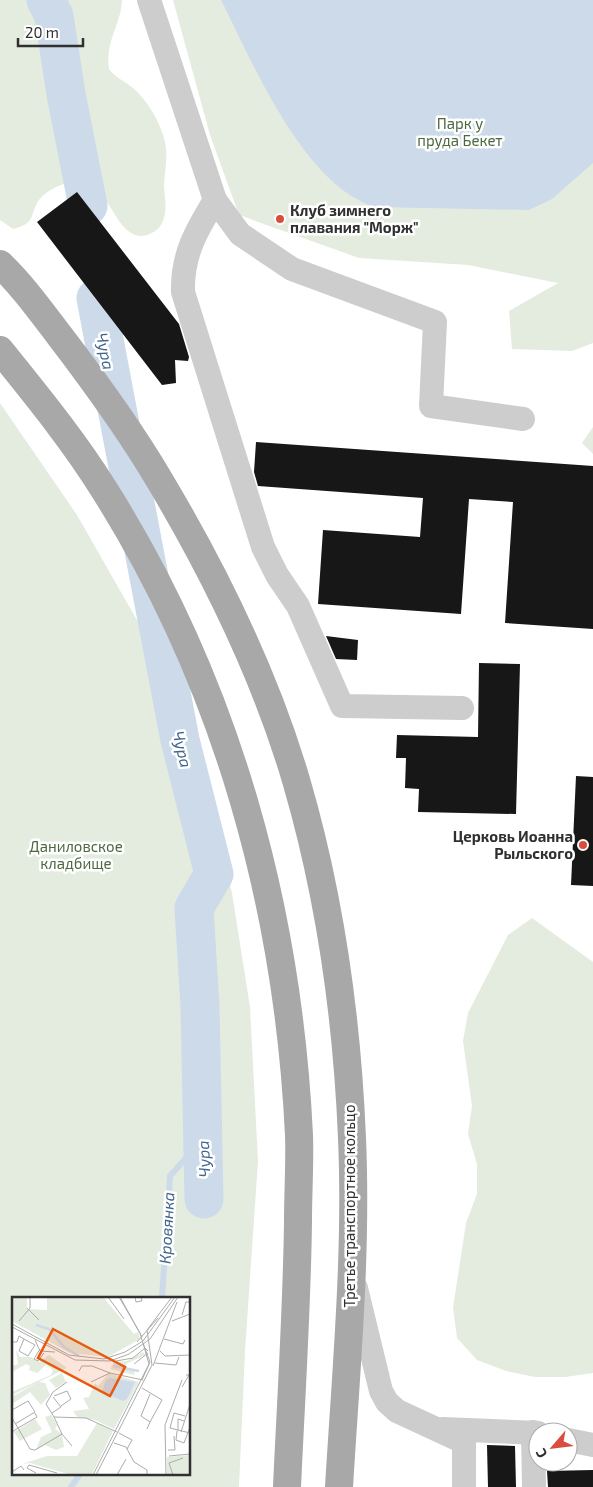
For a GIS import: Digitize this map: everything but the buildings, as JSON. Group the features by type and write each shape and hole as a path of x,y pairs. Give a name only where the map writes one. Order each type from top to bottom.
{"main road":[{"name":"Третье транспортное кольцо","path":"9,271 97,384 148,460 200,548 235,620 269,702 296,779 321,878 340,998 352,1138 352,1272 340,1487"},
{"path":"0,350 54,417 106,492 186,641 216,717 240,787 268,890 289,1007 299,1137 298,1267 287,1487"}],"lane":[{"path":"149,0 215,200 240,234 292,269 434,322 431,406 522,420"},
{"path":"215,200 198,226 189,248 182,270 183,292 266,554 277,575 298,606 342,706 462,708"},
{"path":"352,1272 381,1392 396,1411 464,1442 464,1487"},
{"path":"438,1429 528,1432"},
{"path":"578,1442 593,1445"},
{"path":"534,1472 534,1487"}],"green space":[{"path":"0,0 122,0 109,50 109,69 135,90 147,103 160,127 166,147 165,212 162,223 154,232 140,236 131,233 124,227 100,192 92,184 86,182 72,182 52,189 37,203 30,220 25,225 13,229 0,220"},
{"name":"Парк у пруда Бекет","path":"173,0 593,0 593,343 572,351 512,349 509,311 558,283 468,265 359,258 239,215 210,135"},
{"name":"Даниловское кладбище","path":"0,403 77,515 146,636 204,782 232,893 250,1007 258,1161 245,1351 239,1487 0,1487"},
{"path":"593,427 593,454 582,443"},
{"path":"532,918 593,962 593,1373 565,1377 535,1377 506,1371 477,1360 457,1338 453,1308 466,1223 477,1194 477,1164 468,1134 472,1106 463,1041 468,1013 508,935"}],"water":[{"name":"Парк у пруда Бекет","path":"221,0 593,0 593,163 552,199 529,210 375,207 349,194 325,174 303,148 283,119 265,87"}],"waterway":[{"name":"Чура","path":"46,0 54,16 66,94 88,206"},
{"name":"Чура","path":"96,298 180,740 214,874 194,908 200,1007 204,1199"},
{"name":"Кровянка","path":"162,1297 170,1176 201,1141"},
{"name":"Кровянка","path":"71,1487 80,1474"}],"place":[{"name":"Клуб зимнего плавания \"Морж\"","path":"280,219"},
{"name":"Церковь Иоанна Рыльского","path":"583,845"}]}
